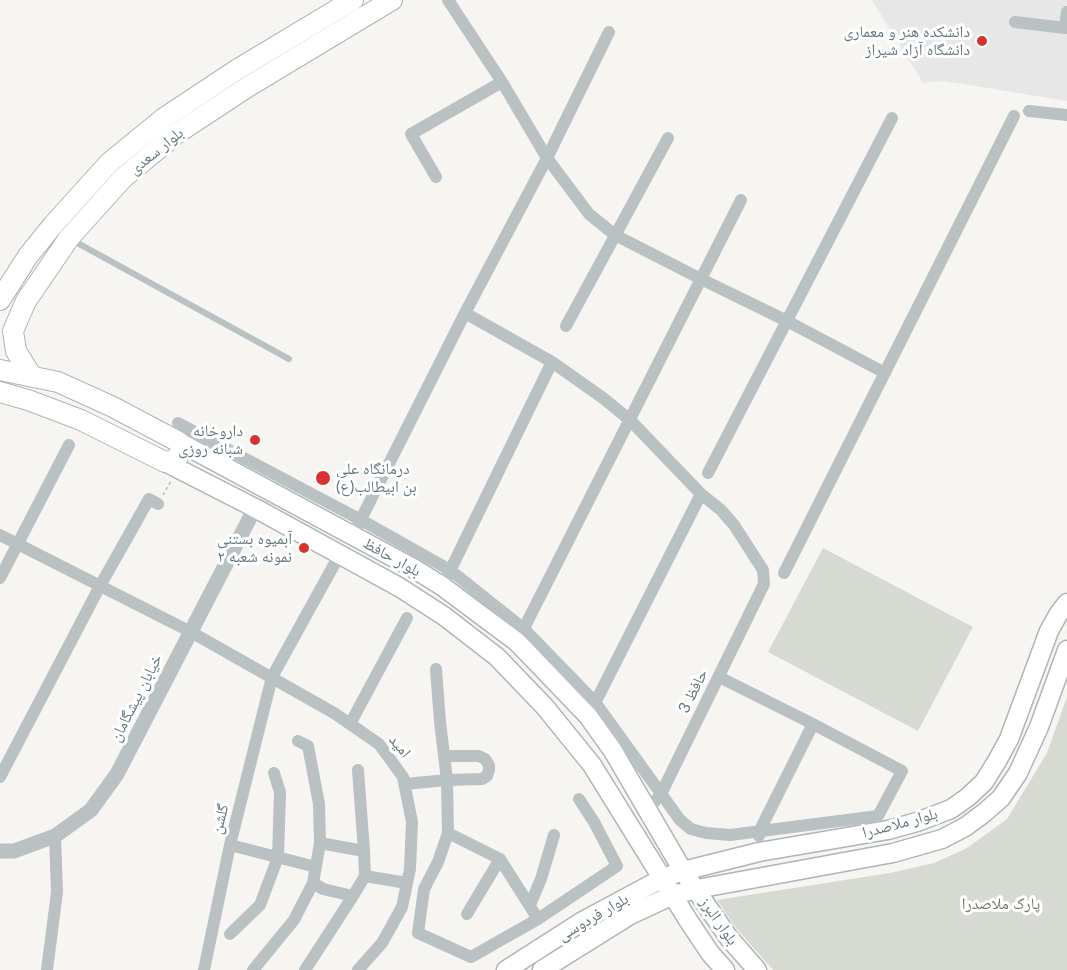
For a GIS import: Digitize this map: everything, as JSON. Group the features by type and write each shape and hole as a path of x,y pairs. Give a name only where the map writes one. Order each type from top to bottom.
{"main road":[{"name":"بلوار سعدی","path":"0,300 53,225 109,163 164,118 238,69 353,0"},
{"name":"بلوار سعدی","path":"30,375 16,351 13,331 26,301 69,238 123,178 176,134 249,86 392,0"},
{"name":"بلوار حافظ","path":"0,370 58,382 179,432 203,454 267,480 357,528 412,568 446,578 520,636 592,709 613,751 683,871"},
{"name":"بلوار حافظ","path":"0,392 81,420 255,508 399,587 444,616 497,657 545,707 592,765 673,895"},
{"path":"179,432 180,453 171,461 178,469 188,469 190,461 203,454"},
{"name":"بلوار ملاصدرا","path":"683,871 759,852 888,830 951,809 984,782 1009,739 1049,632 1067,603"},
{"name":"بلوار ملاصدرا","path":"696,889 893,853 942,838 965,827 1001,798 1018,773 1039,727 1067,650"},
{"name":"بلوار فردوسی","path":"506,970 581,922 663,878 683,871"},
{"name":"بلوار البرز","path":"683,871 729,939 757,970"},
{"name":"بلوار فردوسی","path":"542,970 630,915 673,895 696,889"},
{"name":"بلوار البرز","path":"673,895 710,953 725,970"}],"street":[{"path":"448,0 502,82 547,158 589,214 615,235 885,373"},
{"path":"1015,22 1065,28 1067,12"},
{"path":"357,528 609,32"},
{"path":"436,177 411,134 502,82"},
{"path":"1029,111 1067,115"},
{"path":"784,573 1014,116"},
{"path":"708,473 892,118"},
{"path":"566,326 668,138"},
{"path":"520,636 741,200"},
{"path":"465,313 552,362 603,398 630,420 701,495 592,709 680,820 691,829 730,835 878,816 902,771 719,677"},
{"path":"446,578 552,362"},
{"path":"179,432 267,480"},
{"path":"0,578 69,446"},
{"name":"حافظ 3","path":"647,811 661,794 764,584 763,570 734,525 721,510 701,495"},
{"path":"0,777 100,586 149,499 158,504"},
{"name":"خیابان پیشگامان","path":"0,851 14,851 55,836 91,810 117,774 255,508"},
{"name":"امید","path":"0,535 191,632 334,713 379,744 403,777 405,784 412,822 410,869 402,907 382,943 358,970"},
{"name":"گلشن","path":"204,970 230,845 272,677 340,554"},
{"path":"350,724 407,618"},
{"path":"436,669 447,780 448,833 438,862 424,890 418,933 471,957 538,919 616,866 579,798"},
{"path":"759,852 759,832 813,724"},
{"path":"253,970 294,920 313,883 320,843 319,804 308,746 298,741"},
{"path":"405,784 482,779 487,776 489,765 479,756 444,756"},
{"path":"305,970 365,876 358,770"},
{"path":"230,934 260,905 278,857 280,792 274,773"},
{"path":"448,833 500,859 538,919"},
{"path":"530,905 541,879 554,835"},
{"path":"47,970 57,892 55,836"},
{"path":"320,843 364,851"},
{"path":"230,845 316,867"},
{"path":"467,914 500,859"},
{"path":"365,876 407,884"},
{"path":"313,883 323,889 353,896"}],"lane":[{"path":"69,238 289,359"}],"path":[{"path":"158,504 178,469"}],"shaded area":[{"name":"دانشکده هنر و معماری دانشگاه آزاد شیراز","path":"872,0 1067,0 1067,101 945,81 923,83"}],"green space":[{"path":"823,548 973,627 918,731 768,652"},
{"name":"پارک ملاصدرا","path":"1067,697 1067,970 773,970 736,928 717,900 890,873 934,863 967,848 1007,819 1047,753"}],"place":[{"name":"دانشکده هنر و معماری دانشگاه آزاد شیراز","path":"982,41"},
{"name":"داروخانه شبانه روزی","path":"255,440"},
{"name":"درمانگاه علی بن ابیطالب(ع)","path":"323,478"},
{"name":"آبمیوه بستنی نمونه شعبه ۲","path":"304,548"}]}
